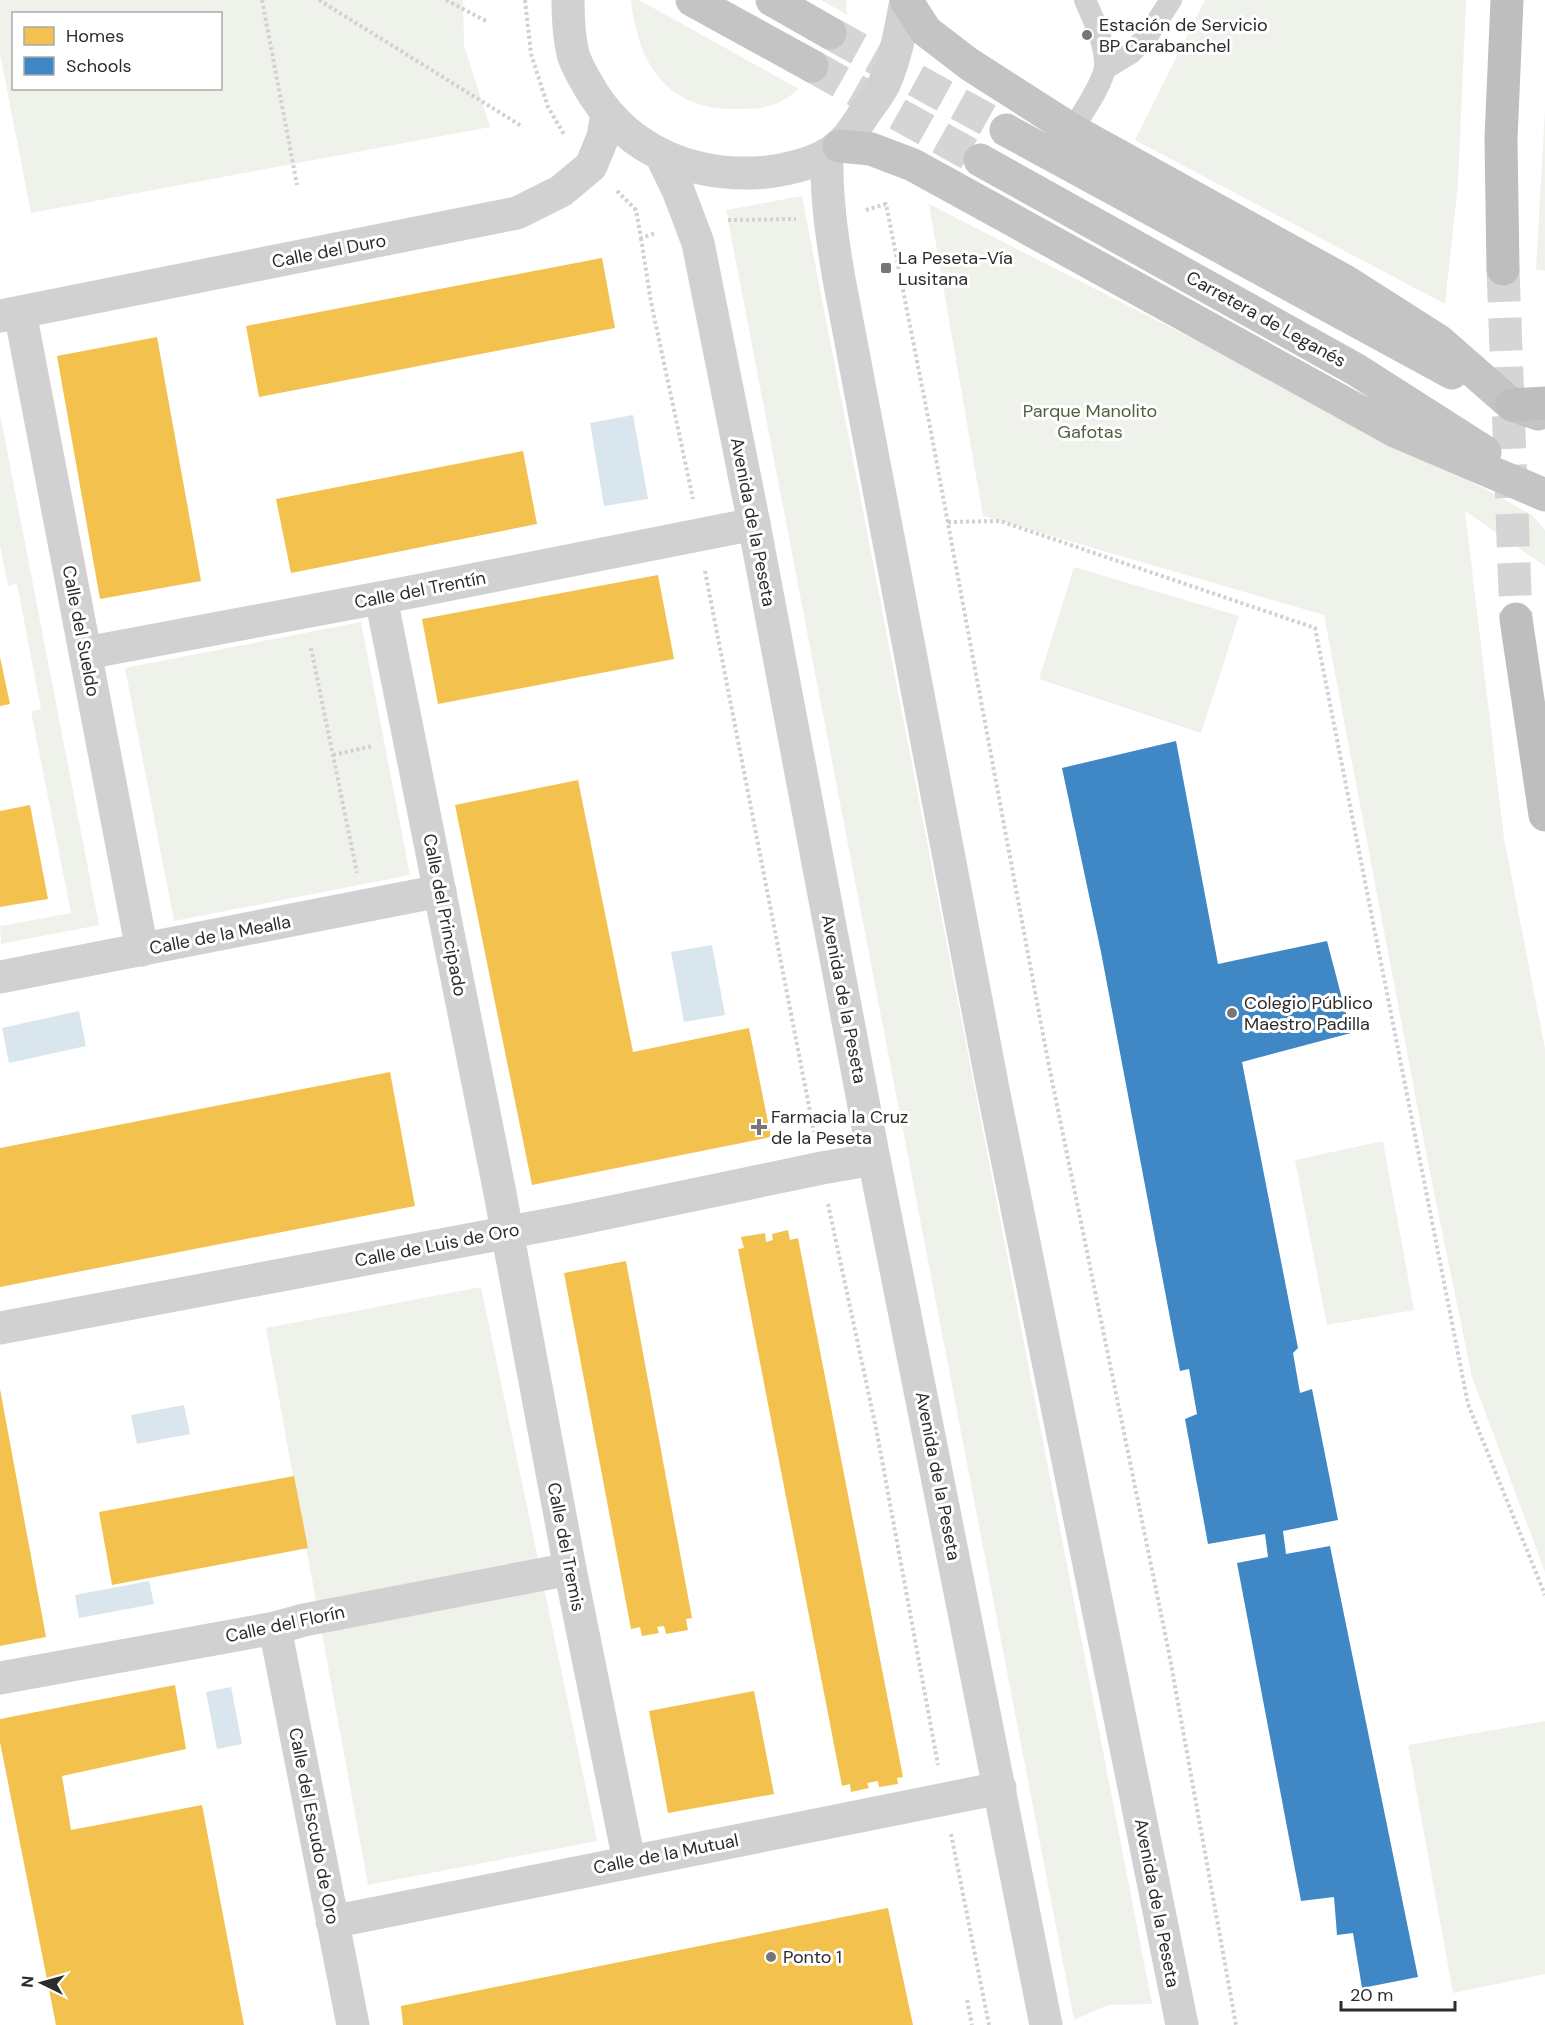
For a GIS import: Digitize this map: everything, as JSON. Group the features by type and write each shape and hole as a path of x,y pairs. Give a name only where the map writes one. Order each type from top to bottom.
{"highway":[{"path":"1503,269 1502,139 1507,0"},
{"path":"1512,405 1545,403"},
{"path":"1516,619 1545,815"}],"main road":[{"path":"692,0 812,66"},
{"path":"772,0 830,33"},
{"path":"906,0 926,31 969,64 1072,130 1344,281 1439,340 1512,405"},
{"path":"1006,130 1512,405 1545,417"},
{"path":"833,150 872,149 913,165 1395,431 1545,493"},
{"name":"Carretera de Leganés","path":"980,160 1355,369 1545,493"}],"street":[{"path":"568,0 568,20 574,56 588,85 607,114 633,138 661,155 693,168 727,174 768,173 794,167 833,150 859,122 884,84 900,34 906,0"},
{"name":"Calle del Duro","path":"10,314 518,213 561,192 591,166 603,137 607,114"},
{"name":"Avenida de la Peseta","path":"833,150 826,180 831,237 838,279 993,1089 1182,2025"},
{"name":"Avenida de la Peseta","path":"661,155 678,190 698,243 754,524 874,1160 1046,2025"},
{"name":"Calle del Sueldo","path":"10,314 86,653 142,950"},
{"name":"Calle del Trentín","path":"86,653 381,598 754,524"},
{"name":"Calle del Principado","path":"381,598 507,1232"},
{"name":"Calle de la Mealla","path":"0,977 440,891"},
{"name":"Calle de Luis de Oro","path":"0,1328 568,1221 822,1168 874,1160"},
{"name":"Calle del Tremis","path":"507,1232 570,1569 629,1862"},
{"name":"Calle del Florín","path":"0,1678 275,1628 304,1620 570,1569"},
{"name":"Calle del Escudo de Oro","path":"275,1628 353,2025"},
{"name":"Calle de la Mutual","path":"333,1922 1000,1788"}],"lane":[{"path":"1072,130 1094,95 1105,69 1101,38 1085,0"},
{"path":"1105,69 1131,53 1148,35 1171,0"}],"path":[{"path":"261,0 297,185"},
{"path":"319,0 523,127"},
{"path":"446,0 488,22"},
{"path":"610,184 636,210 651,302 695,509"},
{"path":"864,211 886,204 948,522 1048,1064 1169,1653 1236,2025"},
{"path":"724,220 801,219"},
{"path":"641,238 661,232"},
{"path":"948,522 1000,521 1315,628 1468,1404 1545,1595"},
{"path":"704,568 816,1137"},
{"path":"309,638 357,877"},
{"path":"333,755 378,745"},
{"path":"827,1196 877,1433 940,1774"},
{"path":"950,1826 989,2025"},
{"path":"967,2000 972,2025"}],"green space":[{"path":"0,0 463,0 464,45 490,127 31,213 0,54"},
{"path":"631,0 639,0 799,89 784,100 770,106 736,109 712,107 691,101 674,92 649,62 641,44"},
{"path":"821,0 846,0 847,15"},
{"path":"1205,0 1466,0 1458,184 1445,304 1135,140"},
{"path":"1545,110 1545,271 1536,269"},
{"path":"802,196 1152,2004 1108,2005 1074,2020 726,210"},
{"name":"Parque Manolito Gafotas","path":"929,204 1461,476 1532,515 1545,530 1545,566 1465,511 1504,838 1545,1049 1545,1572 1472,1377 1429,1168 1324,615 983,516"},
{"path":"0,414 99,925 1,944 0,926 71,913 31,711 41,709 17,584 8,586 0,545"},
{"path":"1074,567 1239,616 1201,733 1039,679"},
{"path":"361,622 410,875 174,921 125,668"},
{"path":"1383,1141 1414,1310 1327,1325 1295,1160"},
{"path":"481,1287 597,1841 368,1885 266,1328"},
{"path":"1545,1721 1545,1974 1453,1993 1408,1745"}],"shaded area":[{"path":"633,415 648,499 604,506 590,423"},
{"path":"712,945 725,1015 684,1022 671,952"},
{"path":"79,1011 86,1046 9,1063 2,1028"},
{"path":"184,1405 190,1434 137,1444 131,1415"},
{"path":"149,1581 154,1604 79,1618 75,1595"},
{"path":"231,1687 242,1744 217,1749 206,1692"}],"building: Homes":[{"path":"602,258 615,328 259,397 246,326"},
{"path":"157,337 201,581 100,599 57,356"},
{"path":"523,451 537,524 291,573 276,499"},
{"path":"658,575 674,659 438,704 422,619"},
{"path":"0,657 10,704 0,706"},
{"path":"578,780 633,1052 749,1028 771,1137 532,1185 455,805"},
{"path":"30,805 48,899 0,907 0,811"},
{"path":"390,1072 415,1206 0,1287 0,1148"},
{"path":"788,1230 790,1240 798,1238 903,1777 897,1778 898,1784 879,1787 878,1781 867,1783 869,1788 851,1792 850,1784 842,1786 738,1249 744,1248 741,1237 765,1233 766,1242 773,1240 772,1234"},
{"path":"626,1261 692,1618 686,1619 688,1630 666,1634 664,1626 657,1627 659,1633 642,1636 640,1627 631,1629 564,1273"},
{"path":"0,1389 46,1637 0,1646"},
{"path":"294,1476 308,1548 112,1585 99,1512"},
{"path":"175,1685 186,1749 62,1776 71,1830 202,1805 244,2025 56,2025 0,1742 0,1719"},
{"path":"754,1691 774,1794 668,1813 649,1711"},
{"name":"Ponto 1","path":"888,1908 913,2025 403,2025 401,2006"}],"building: Schools":[{"path":"1176,741 1218,964 1327,941 1351,1033 1242,1062 1298,1348 1293,1353 1300,1393 1312,1389 1338,1520 1283,1531 1286,1554 1330,1546 1418,1977 1362,1988 1353,1933 1337,1935 1334,1897 1301,1901 1237,1563 1268,1557 1265,1534 1208,1544 1185,1419 1197,1414 1189,1369 1180,1371 1101,952 1062,768"}],"tunnel":[{"path":"830,33 1006,130"},
{"path":"812,66 980,160"},
{"path":"1503,269 1516,619"}],"place":[{"name":"Estación de Servicio BP Carabanchel","path":"1087,35"},
{"name":"La Peseta-Vía Lusitana","path":"886,268"},
{"name":"Colegio Público Maestro Padilla","path":"1232,1013"},
{"name":"Farmacia la Cruz de la Peseta","path":"759,1127"},
{"name":"Ponto 1","path":"771,1957"}]}
